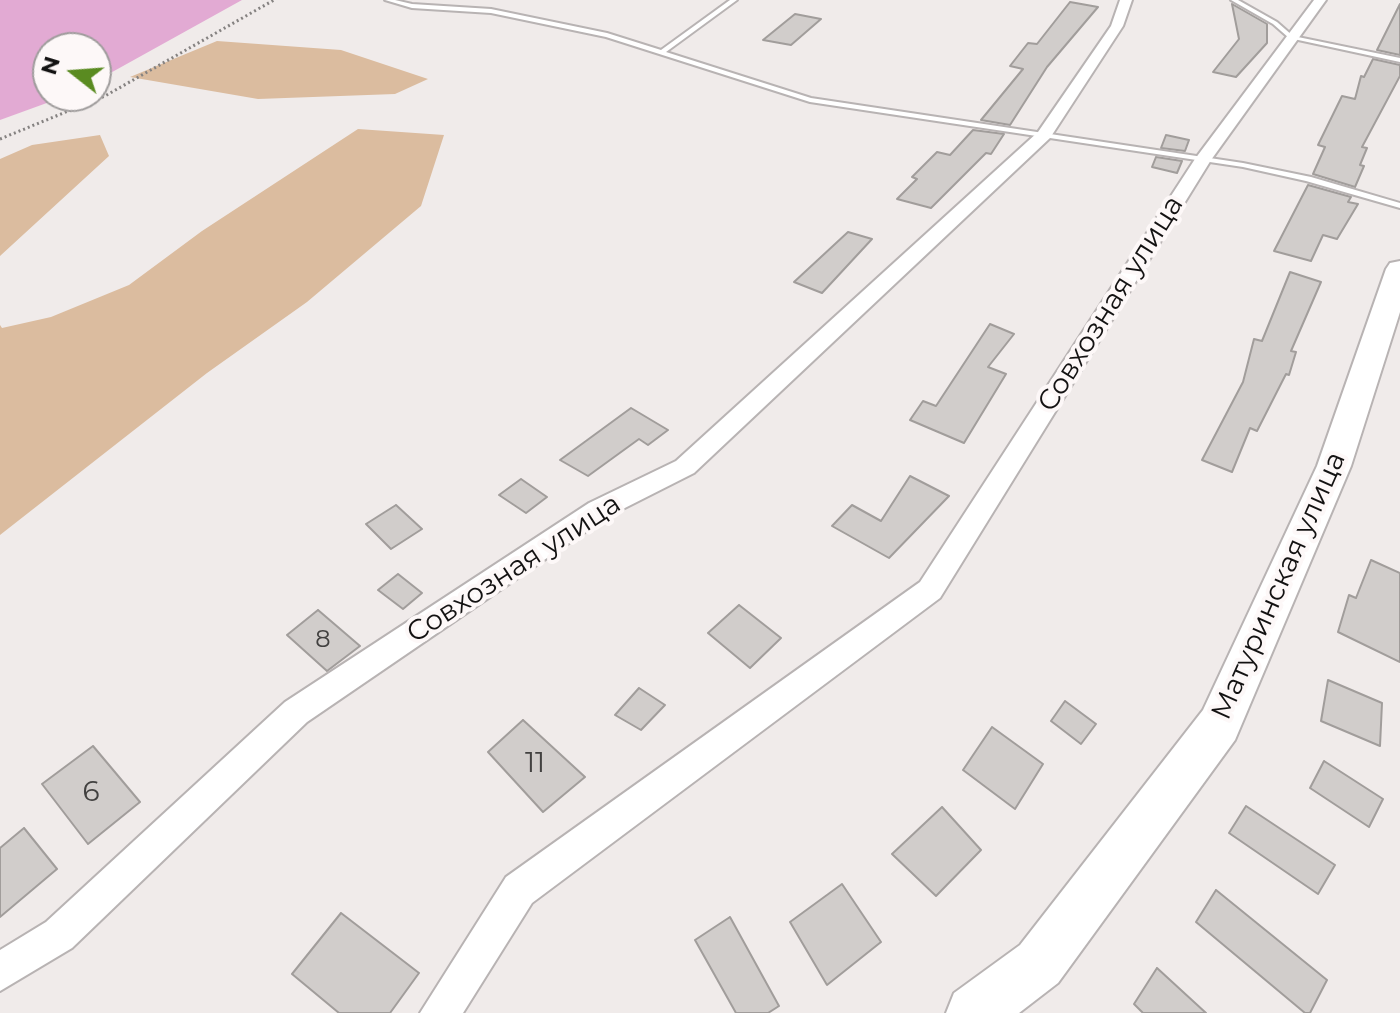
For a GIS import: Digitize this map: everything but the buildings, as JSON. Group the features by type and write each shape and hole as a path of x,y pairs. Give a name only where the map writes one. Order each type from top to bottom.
{"street":[{"name":"Совхозная улица","path":"0,972 59,935 296,712 598,510 685,467 1044,135 1117,26 1126,0"},
{"name":"Совхозная улица","path":"440,1013 519,890 930,590 1203,159 1320,0"},
{"name":"Матуринская улица","path":"974,1013 1039,964 1219,725 1334,466 1400,269"}],"lane":[{"path":"388,0 412,6 491,11 579,28 663,51 810,100 1203,159 1308,179 1400,206"},
{"path":"663,51 734,0"},
{"path":"1234,0 1275,23 1291,37 1400,60"}],"path":[{"path":"0,139 105,96 274,0"}],"shaded area":[{"path":"0,0 242,0 112,72 112,32 32,32 32,108 0,120"},
{"path":"217,41 341,50 428,79 395,94 258,99 130,77"},
{"path":"358,129 444,135 421,206 307,302 207,373 0,535 0,325 2,328 51,317 129,285 202,231"},
{"path":"100,135 109,156 0,256 0,159 32,145"}]}
